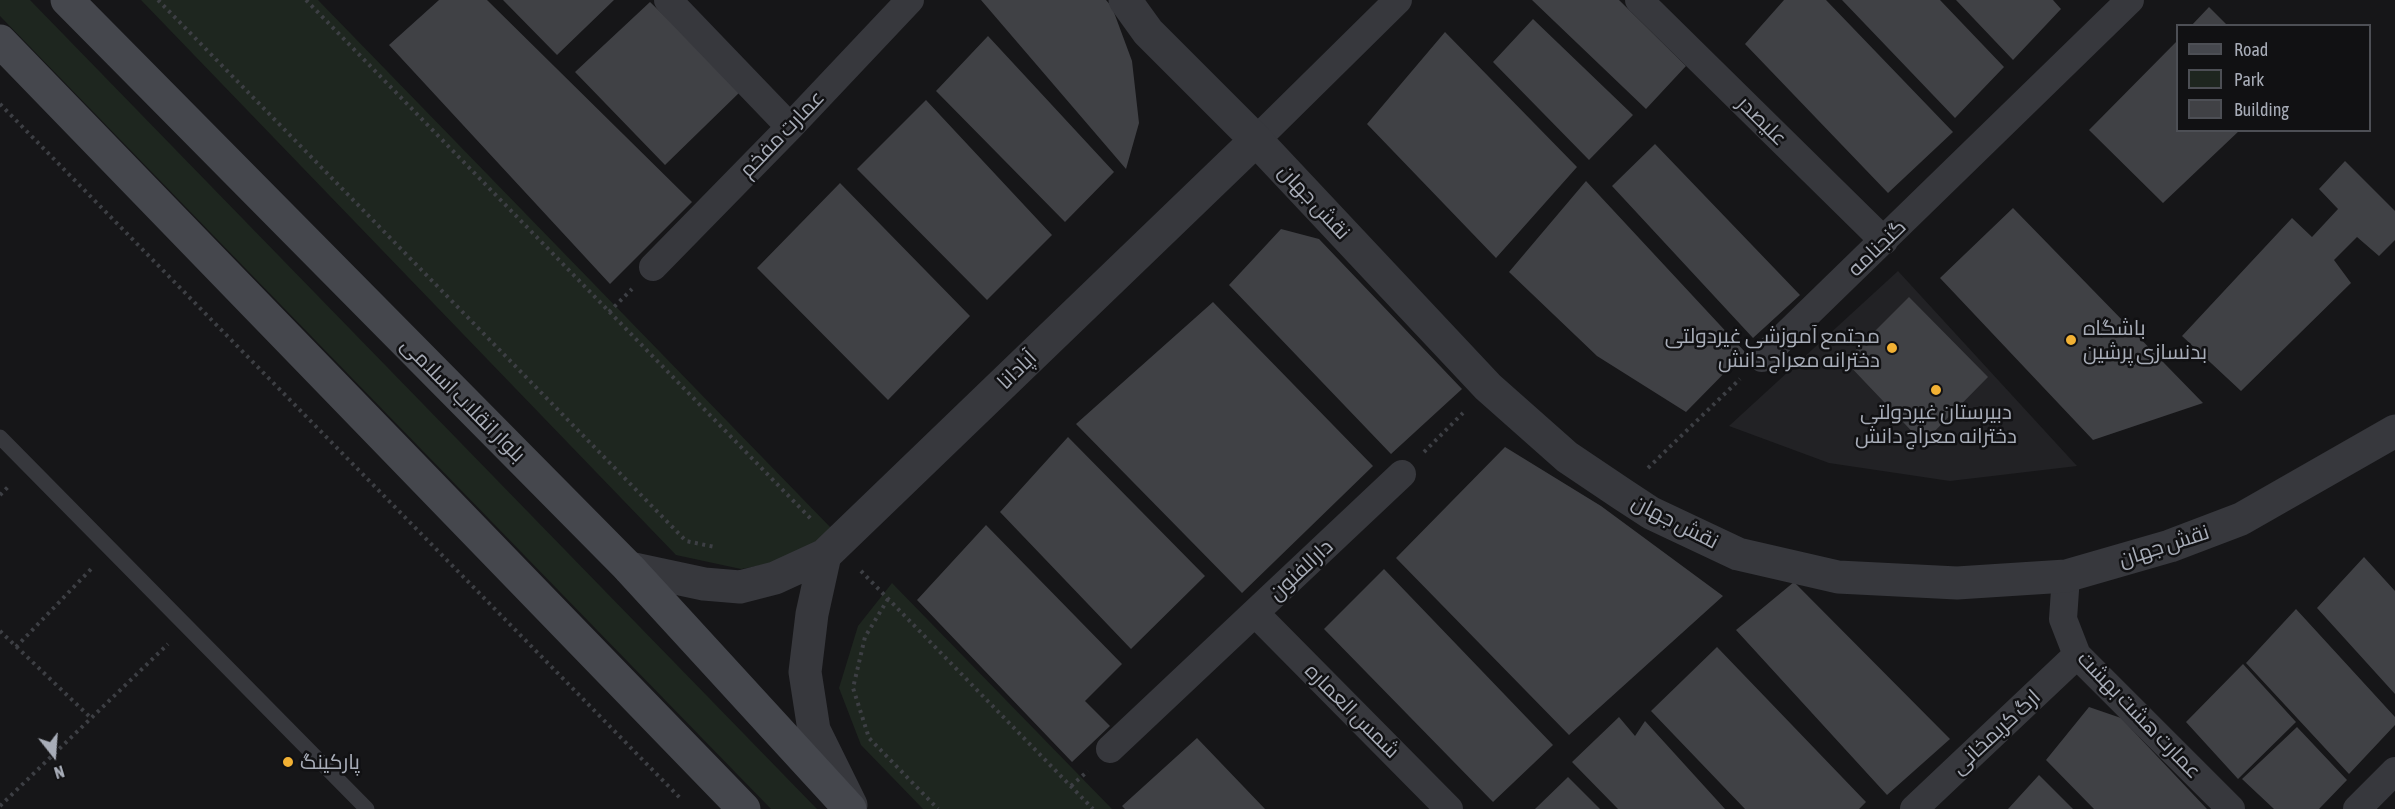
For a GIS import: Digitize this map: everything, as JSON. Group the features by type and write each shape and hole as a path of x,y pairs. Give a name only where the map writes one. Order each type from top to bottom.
{"main road":[{"name":"بلوار انقلاب اسلامی","path":"67,0 629,568 851,809"},
{"path":"0,41 744,809"}],"street":[{"path":"668,0 790,127"},
{"name":"عمارت مفخم","path":"653,267 910,0"},
{"name":"نقش جهان","path":"1125,0 1148,32 1256,140 1488,387 1566,457 1651,513 1738,554 1838,577 1958,584 2066,576 2170,546 2241,519 2395,431"},
{"name":"آپادانا","path":"830,550 1398,0"},
{"name":"علیصدر","path":"1639,0 1884,241"},
{"name":"گنجنامه","path":"1762,358 2130,0"},
{"name":"دارالفنون","path":"1110,749 1402,474"},
{"path":"629,568 704,584 740,587 775,578 830,550"},
{"path":"830,550 812,614 805,672 814,730 851,809"},
{"name":"عمارت هشت بهشت","path":"2066,576 2063,619 2078,655 2231,809"},
{"name":"شمس العماره","path":"1256,613 1449,809"},
{"name":"ارگ کریمخانی","path":"1914,809 2078,655"},
{"path":"2357,809 2395,771"}],"lane":[{"path":"0,437 367,809"}],"path":[{"path":"158,0 686,541 720,548"},
{"path":"306,0 830,550 888,598 1093,809"},
{"path":"0,104 682,801"},
{"path":"1622,494 1762,358"},
{"path":"1402,474 1488,387"},
{"path":"16,646 110,549"},
{"path":"888,598 865,637 853,688 869,738 939,809"},
{"path":"0,806 186,626"},
{"path":"0,631 90,718"}],"shaded area":[{"name":"مجتمع آموزشی غیردولتی دخترانه معراج دانش","path":"1898,271 2077,466 1950,481 1829,463 1729,426"}],"green space":[{"path":"0,0 30,0 817,809 771,809 0,16"},
{"path":"141,0 318,0 832,529 796,559 741,569 676,555"},
{"path":"892,583 1112,809 923,809 861,745 839,688 858,626"}],"building":[{"path":"439,0 487,0 692,202 610,284 389,45"},
{"path":"503,0 614,0 557,55"},
{"path":"981,0 1106,0 1112,7 1132,61 1139,123 1126,169"},
{"path":"1532,0 1619,0 1686,66 1646,109"},
{"path":"1784,0 1826,0 1953,132 1888,193 1745,44"},
{"path":"1842,0 1940,0 2004,67 1955,118"},
{"path":"1956,0 2053,0 2061,9 2013,60"},
{"path":"650,2 742,90 665,165 575,72"},
{"path":"2209,7 2226,24 2193,24"},
{"path":"1533,19 1633,115 1589,160 1493,62"},
{"path":"1445,32 1577,167 1496,258 1367,124"},
{"path":"988,36 1114,172 1065,222 936,91"},
{"path":"2176,42 2176,132 2238,132 2163,203 2089,130"},
{"path":"926,100 1052,235 987,300 857,169"},
{"path":"1655,144 1800,295 1753,338 1612,186"},
{"path":"2345,161 2395,211 2395,240 2379,256 2357,237 2334,260 2351,283 2241,391 2182,336 2292,218 2312,237 2338,209 2319,189"},
{"path":"1586,181 1745,352 1686,412 1597,356 1509,272"},
{"path":"840,183 970,316 888,400 757,268"},
{"name":"باشگاه بدنسازی پرشین","path":"2013,208 2203,403 2093,440 1940,278"},
{"path":"1281,229 1319,239 1462,389 1391,454 1229,285"},
{"path":"1909,297 1988,377 1923,443 1845,361"},
{"path":"1213,302 1373,466 1242,593 1076,424"},
{"path":"1068,437 1205,576 1131,649 1000,512"},
{"path":"1505,447 1601,506 1723,596 1569,735 1396,558"},
{"path":"986,525 1122,664 1085,701 1110,726 1072,762 917,600"},
{"path":"2364,557 2395,591 2395,694 2317,608"},
{"path":"1384,569 1553,745 1493,802 1324,629"},
{"path":"1794,582 1950,739 1887,795 1736,630"},
{"path":"2296,609 2395,717 2395,725 2349,774 2246,663"},
{"path":"1717,647 1866,802 1859,809 1745,809 1651,711"},
{"path":"2243,664 2296,722 2238,779 2186,722"},
{"path":"2089,707 2121,718 2207,809 2094,809 2046,760"},
{"path":"1619,717 1635,736 1645,721 1725,809 1618,809 1572,762"},
{"path":"2297,727 2347,780 2319,809 2274,809 2242,779"},
{"path":"1197,738 1265,809 1125,809 1122,806"},
{"path":"2039,775 2073,809 2008,809"},
{"path":"1568,777 1600,809 1535,809"}],"place":[{"name":"باشگاه بدنسازی پرشین","path":"2071,340"},
{"name":"مجتمع آموزشی غیردولتی دخترانه معراج دانش","path":"1892,348"},
{"name":"دبیرستان غیردولتی دخترانه معراج دانش","path":"1936,390"},
{"name":"پارکینگ","path":"288,762"}]}
